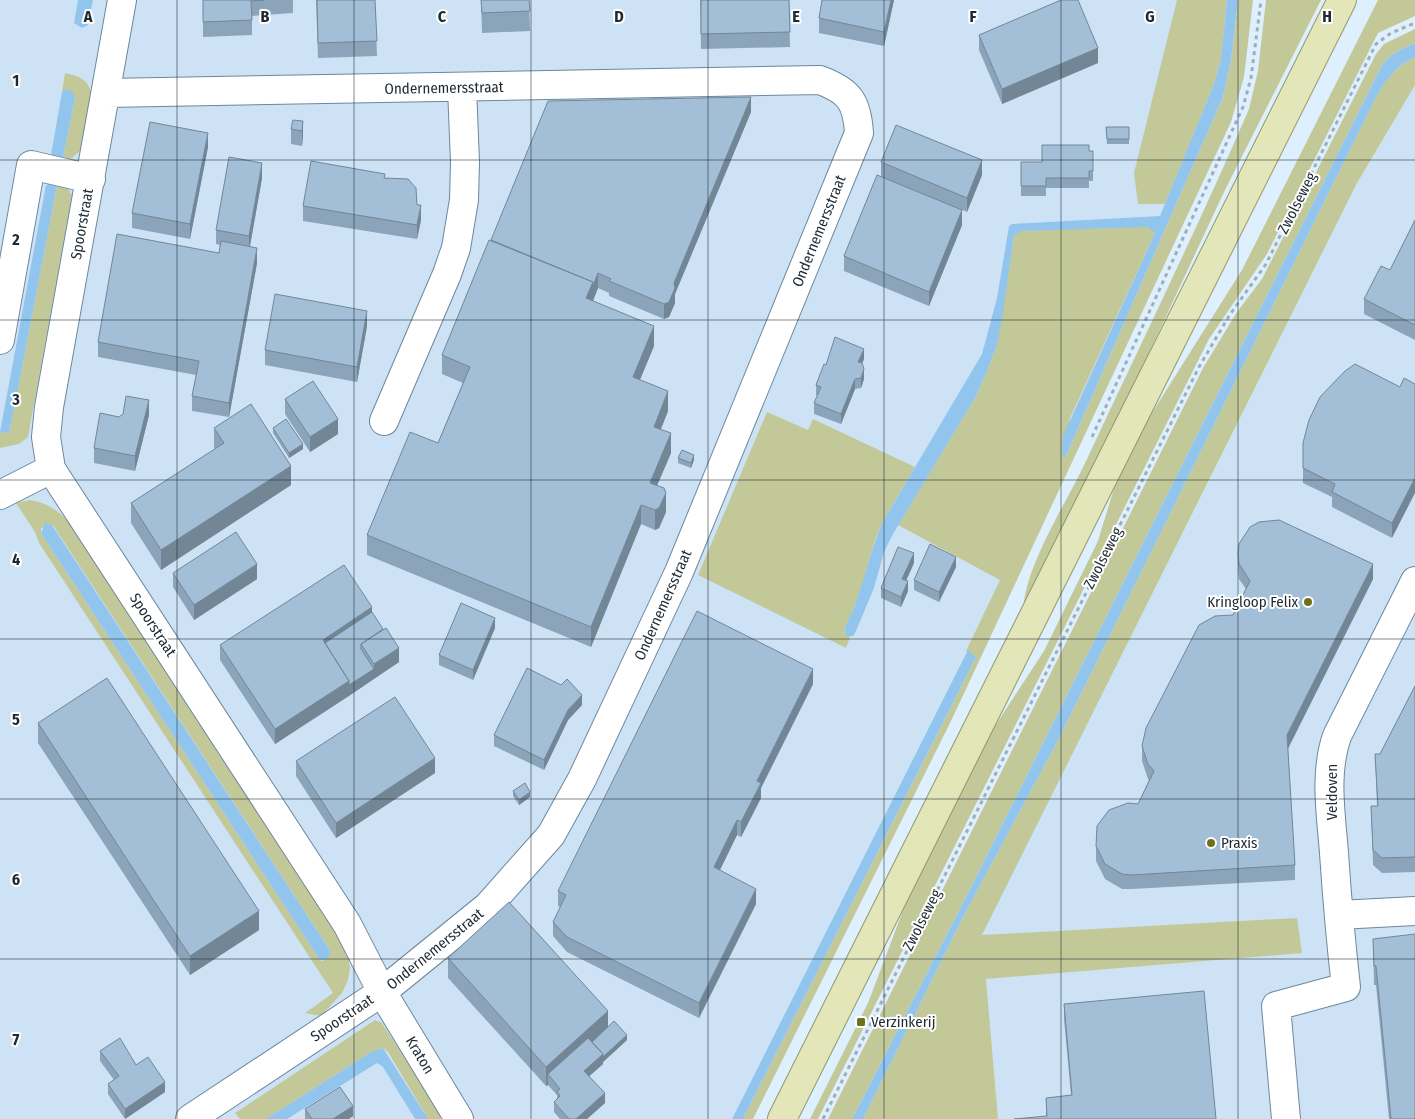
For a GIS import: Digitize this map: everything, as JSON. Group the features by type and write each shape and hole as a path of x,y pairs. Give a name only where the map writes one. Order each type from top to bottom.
{"main road":[{"path":"782,1119 1342,0"}],"street":[{"name":"Spoorstraat","path":"122,0 49,407 46,437 51,469 347,924 382,992 190,1119"},
{"name":"Ondernemersstraat","path":"106,93 820,80 840,88 848,95 858,117 859,133 679,572 578,786 551,834 488,906 382,992"},
{"path":"384,421 447,274 456,248 464,200 465,162 462,88"},
{"path":"0,340 31,165 91,179"},
{"path":"0,495 51,469"},
{"name":"Veldoven","path":"1286,1119 1276,1006 1346,987 1330,790 1332,749 1415,581"},
{"path":"1339,915 1415,911"},
{"name":"Kraton","path":"382,992 458,1119"}],"path":[{"name":"Zwolseweg","path":"823,1119 1195,374 1229,316 1266,264 1376,44 1390,33 1415,23"}],"shaded area":[{"path":"0,0 1231,0 1221,87 912,779 741,1119 0,1119"},
{"path":"1415,54 1415,1119 860,1119 1388,67"}],"green space":[{"path":"1177,0 1227,0 1221,59 1214,84 1165,204 1138,204 1134,173"},
{"path":"1238,0 1253,0 1244,77 1231,122 952,719 753,1119 743,1119 976,657 966,651 1000,580 898,525 975,398 987,371 997,345 1014,236 1020,231 1141,226 1152,228 1155,233 1070,418 1066,456 1223,97 1231,61"},
{"path":"1266,0 1321,0 1224,192 1114,428 1026,602 1024,601 1028,584 1042,548 1079,476 1190,241 1249,109 1258,71"},
{"path":"1378,0 1415,0 1415,16 1378,33 1267,254 1209,339 818,1119 810,1119 868,1003 907,900 991,732 1044,651 1098,541 1115,485 1138,435 1242,270"},
{"path":"1415,29 1415,43 1396,52 1383,63 968,893 852,1119 828,1119 1203,368 1237,312 1262,279 1376,54 1384,44"},
{"path":"1415,57 1415,85 1357,183 982,935 1297,918 1302,953 986,979 998,1119 863,1119 962,919 1058,740 1375,99 1391,75 1401,65"},
{"path":"65,73 82,79 88,85 91,94 80,151 71,159 63,158 75,97 65,90 62,92"},
{"path":"57,185 67,187 72,195 28,437 19,444 0,448 0,432 9,433"},
{"path":"767,412 808,430 813,419 915,467 882,523 875,540 860,592 845,629 845,634 850,637 846,648 698,575"},
{"path":"30,500 43,503 64,517 73,527 309,888 348,951 350,969 348,980 342,993 321,1016 305,1013 333,993 39,543 35,532 16,503","holes":["53,525 331,952 323,961 320,960 41,533 41,528"]},
{"path":"375,1020 382,1023 441,1114 440,1119 428,1119 388,1052 383,1048 371,1052 266,1119 240,1119 235,1113"}],"water":[{"path":"78,0 93,0 88,25 82,28 74,23"},
{"path":"1227,0 1238,0 1231,61 1223,97 1066,456 1062,455 1063,436 1155,233 1148,227 1021,231 1014,236 997,345 987,371 975,398 893,534 884,552 874,588 856,631 853,636 846,636 847,623 857,599 882,523 982,354 997,298 1009,226 1012,224 1160,216 1214,84 1221,59"},
{"path":"1415,43 1415,57 1401,65 1391,75 1375,99 1058,740 962,919 863,1119 852,1119 968,893 1383,63 1396,52"},
{"path":"71,90 75,97 63,158 51,155 62,92"},
{"path":"46,185 57,185 15,405 9,433 0,432"},
{"path":"45,523 52,525 331,952 327,959 320,960 41,533"},
{"path":"968,650 976,657 743,1119 732,1119"},
{"path":"383,1048 428,1119 415,1119 383,1067 377,1063 287,1119 266,1119 371,1052"}],"building":[{"path":"203,0 264,0 251,1 252,20 203,22"},
{"path":"317,0 375,0 377,41 318,43"},
{"path":"481,0 529,0 530,11 482,13"},
{"path":"701,0 789,0 790,32 701,34"},
{"path":"822,0 891,0 884,32 819,18"},
{"path":"1061,0 1078,0 1098,48 1002,89 979,35"},
{"path":"751,97 674,283 675,288 669,302 664,304 609,281 611,279 598,273 593,286 593,282 491,240 548,101"},
{"path":"293,120 303,121 302,131 291,129"},
{"path":"150,122 208,133 190,224 132,213"},
{"path":"896,125 982,160 967,198 881,162"},
{"path":"1106,127 1129,127 1129,139 1107,139"},
{"path":"1042,145 1089,145 1089,151 1093,151 1093,171 1089,171 1089,178 1046,178 1046,186 1021,186 1021,162 1042,162"},
{"path":"229,157 262,163 249,236 216,230"},
{"path":"311,161 385,174 384,178 408,179 416,188 417,205 421,205 417,225 303,206"},
{"path":"877,175 962,210 929,292 844,256"},
{"path":"1415,220 1415,325 1364,299 1381,266 1390,270"},
{"path":"117,234 219,253 221,241 257,248 229,403 192,396 199,361 98,342"},
{"path":"489,240 593,282 586,298 654,326 633,377 668,391 654,427 671,433 650,483 664,488 666,493 659,508 655,510 641,505 591,627 367,535 410,432 438,443 470,367 442,355"},
{"path":"275,294 367,311 357,367 265,350"},
{"path":"835,337 864,349 858,362 862,363 864,369 861,378 855,379 841,414 814,403 821,387 816,385 824,364 826,365"},
{"path":"1355,364 1400,387 1404,378 1415,384 1415,478 1392,523 1332,492 1335,484 1303,468 1303,443 1309,420 1320,397 1345,371"},
{"path":"313,381 338,419 310,437 285,399"},
{"path":"126,396 149,400 135,456 94,448 100,413 119,417 123,414"},
{"path":"251,404 291,466 161,550 131,503 224,443 214,428"},
{"path":"286,419 303,444 289,453 273,428"},
{"path":"682,450 694,455 691,463 678,458"},
{"path":"1279,520 1373,564 1287,735 1295,865 1132,875 1122,874 1105,864 1096,846 1097,826 1109,810 1128,803 1138,804 1154,771 1148,764 1142,746 1146,728 1199,625 1215,616 1233,615 1250,581 1239,564 1239,544 1250,527 1259,522"},
{"path":"236,532 257,564 194,605 173,573"},
{"path":"930,544 956,557 939,592 914,580"},
{"path":"898,547 914,553 902,579 908,581 901,597 881,588"},
{"path":"344,565 372,607 323,640 349,681 275,729 220,645"},
{"path":"461,603 495,618 473,670 439,655"},
{"path":"697,611 813,669 757,781 761,783 741,822 737,820 714,867 756,889 699,1003 567,937 553,922 566,895 558,891"},
{"path":"372,612 383,629 361,644 361,649 374,669 349,685 349,681 325,643"},
{"path":"386,628 399,648 374,664 361,644"},
{"path":"527,668 561,685 567,679 582,695 568,710 544,760 494,735"},
{"path":"107,678 259,911 190,956 38,723"},
{"path":"1415,686 1415,857 1382,858 1373,850 1371,806 1378,806 1375,754 1380,754"},
{"path":"395,697 435,758 336,823 296,761"},
{"path":"525,783 530,792 519,800 513,791"},
{"path":"509,902 608,1011 546,1067 448,958"},
{"path":"1415,934 1415,1119 1391,1119 1376,966 1374,966 1373,939"},
{"path":"1204,991 1216,1119 1014,1119 1047,1116 1046,1098 1072,1095 1064,1004"},
{"path":"614,1021 627,1035 603,1057 603,1054 592,1042"},
{"path":"120,1038 136,1065 148,1057 165,1082 125,1109 108,1084 119,1076 100,1051"},
{"path":"588,1038 603,1054 584,1071 605,1093 576,1119 569,1119 554,1102 560,1096 557,1091 560,1089 548,1074"},
{"path":"340,1087 353,1106 333,1119 312,1119 305,1109"}],"place":[{"name":"Kringloop Felix","path":"1308,602"},
{"name":"Praxis","path":"1211,843"},
{"name":"Verzinkerij","path":"861,1022"}]}
